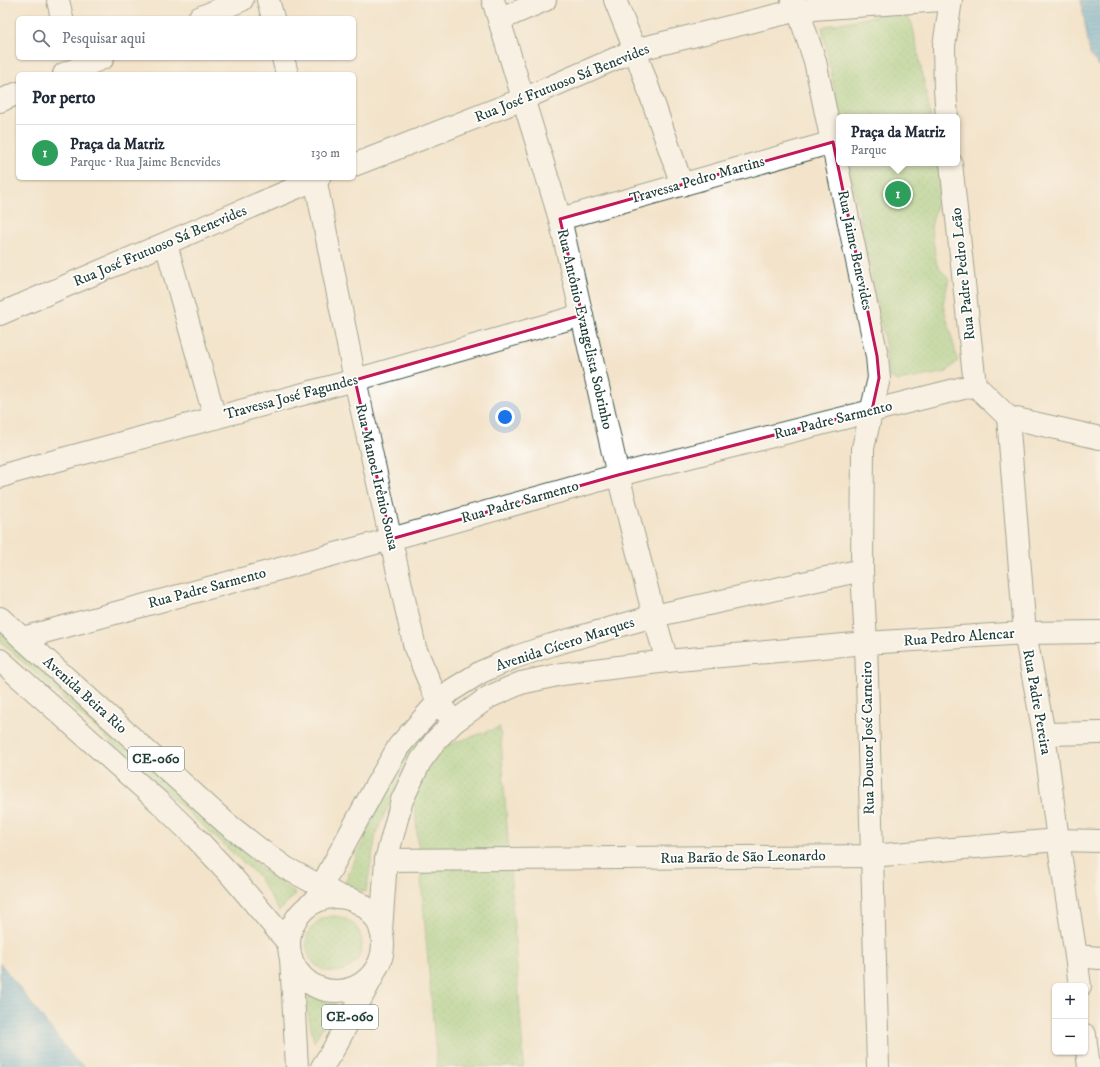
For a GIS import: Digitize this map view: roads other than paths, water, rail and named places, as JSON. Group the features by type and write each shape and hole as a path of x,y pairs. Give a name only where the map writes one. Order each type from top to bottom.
{"street":[{"path":"58,0 62,16"},
{"path":"204,16 242,0"},
{"path":"268,0 272,16"},
{"path":"496,10 545,0"},
{"path":"615,0 635,50 682,185"},
{"path":"795,5 942,0"},
{"path":"947,114 944,46 951,0"},
{"name":"Rua José Frutuoso Sá Benevides","path":"356,164 523,99 635,50 795,5"},
{"name":"Rua Jaime Benevides","path":"795,5 815,61 836,157"},
{"name":"Rua Antônio Evangelista Sobrinho","path":"496,10 560,218 618,475 667,661"},
{"path":"69,67 95,60"},
{"path":"284,60 286,72"},
{"path":"0,101 16,94"},
{"name":"Travessa Pedro Martins","path":"560,218 833,142"},
{"name":"Rua Jaime Benevides","path":"838,166 877,356 879,378 872,410"},
{"name":"Rua Padre Pedro Leão","path":"951,166 975,385"},
{"name":"Rua José Frutuoso Sá Benevides","path":"0,314 314,180"},
{"name":"Rua Manoel Irênio Sousa","path":"316,180 355,380 415,648 438,702 454,722"},
{"path":"166,244 215,418"},
{"name":"Travessa José Fagundes","path":"0,477 355,380 582,315"},
{"path":"975,385 1008,417 1100,438"},
{"name":"Rua Padre Sarmento","path":"22,638 391,539 618,475 975,385"},
{"name":"Rua Doutor José Carneiro","path":"872,410 867,425 863,448 862,570 866,643 878,1067"},
{"name":"Rua Padre Pereira","path":"1008,417 1025,633 1044,734 1080,983"},
{"name":"Avenida Cícero Marques","path":"318,895 374,789 400,746 438,702 452,690 481,672 513,658 551,645 654,616 862,570"},
{"name":"Avenida Beira Rio","path":"0,618 226,823 286,868 318,895"},
{"name":"Rua Pedro Alencar","path":"866,643 1025,633 1100,632"},
{"name":"Avenida Cícero Marques","path":"381,931 386,860 402,800 420,762 436,740 454,722 489,697 521,683 562,674 667,661 866,643"},
{"name":"Avenida Beira Rio","path":"0,660 159,802 195,837 228,873 290,951"},
{"path":"1044,734 1100,733"},
{"name":"Rua Barão de São Leonardo","path":"386,860 871,856 1058,840 1100,841"},
{"path":"297,1067 290,951 291,932 296,919 318,895"},
{"name":"CE-060","path":"318,895 355,900 367,908 376,918 381,931"},
{"path":"290,951 297,970 306,980 318,988 331,991 345,990 358,986 369,977 378,966 382,955 383,943 381,931"},
{"path":"1076,956 1100,958"},
{"name":"CE-060","path":"322,1067 333,1050 378,966"},
{"path":"1088,1055 1089,1067"}],"water":[{"path":"1081,0 1100,0 1100,68 1090,54"},
{"path":"0,963 77,1062 85,1067 0,1067"}],"place":[{"name":"Praça da Matriz","path":"898,194"}]}
